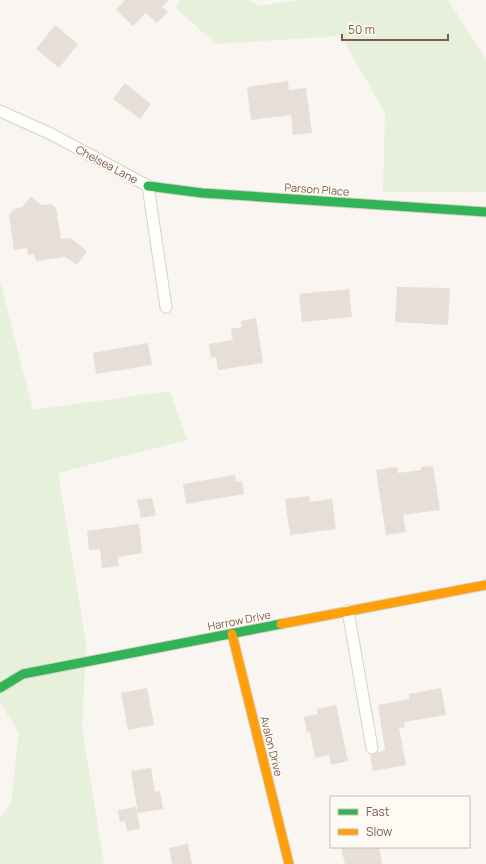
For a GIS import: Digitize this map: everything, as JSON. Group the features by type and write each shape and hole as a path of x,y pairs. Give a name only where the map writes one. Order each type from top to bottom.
{"street":[{"name":"Chelsea Lane","path":"0,111 51,134 148,186 166,307"},
{"name":"Parson Place","path":"148,186 202,193 486,212"},
{"name":"Harrow Drive","path":"0,688 23,674 486,585"},
{"path":"348,611 372,748"},
{"name":"Avalon Drive","path":"232,634 289,864"}],"green space":[{"path":"180,0 248,0 259,6 298,0 448,0 486,59 486,192 383,192 385,113 341,36 216,44 176,8"},
{"path":"0,280 33,410 170,391 187,440 58,473 86,643 82,728 104,864 0,864 0,818 11,803 19,733 0,703"}],"building":[{"path":"125,0 168,0 162,7 168,12 157,23 146,13 133,26 116,10"},
{"path":"55,25 78,44 59,68 36,49"},
{"path":"288,81 289,90 306,88 312,133 293,135 291,115 251,120 247,87"},
{"path":"125,83 151,104 140,119 113,99"},
{"path":"31,197 41,205 51,204 56,208 61,239 70,238 87,251 77,265 65,257 36,261 34,254 28,255 27,248 14,250 9,215 14,209 22,207"},
{"path":"397,287 450,288 448,325 395,322"},
{"path":"349,289 352,317 302,322 299,294"},
{"path":"256,318 263,363 218,370 216,357 211,358 209,344 233,340 231,329 242,327 241,321"},
{"path":"148,343 152,365 96,374 93,353"},
{"path":"433,466 440,510 403,515 406,532 386,535 376,470 397,467 398,473 421,470 421,467"},
{"path":"235,475 236,482 242,481 244,494 186,504 183,484"},
{"path":"309,496 310,502 332,499 336,529 290,535 285,499"},
{"path":"152,498 156,515 141,518 137,500"},
{"path":"139,524 142,553 118,557 119,566 102,568 100,549 89,550 87,531"},
{"path":"147,688 154,725 128,730 121,693"},
{"path":"441,688 446,715 404,722 405,727 399,728 406,765 373,771 370,755 385,750 378,705 409,699 409,694"},
{"path":"336,705 348,761 331,765 329,755 315,758 310,732 307,733 304,717 318,714 317,709"},
{"path":"151,768 155,792 160,791 163,809 138,813 131,771"},
{"path":"136,807 140,829 127,831 125,821 120,822 118,810"},
{"path":"188,844 192,864 172,864 169,848"},
{"path":"341,848 379,848 382,864 345,864"}],"traffic: fast":[{"path":"148,186 202,193 486,212"},
{"path":"0,688 23,674 281,624"}],"traffic: slow":[{"path":"281,624 486,585"},
{"path":"232,634 289,864"}]}
